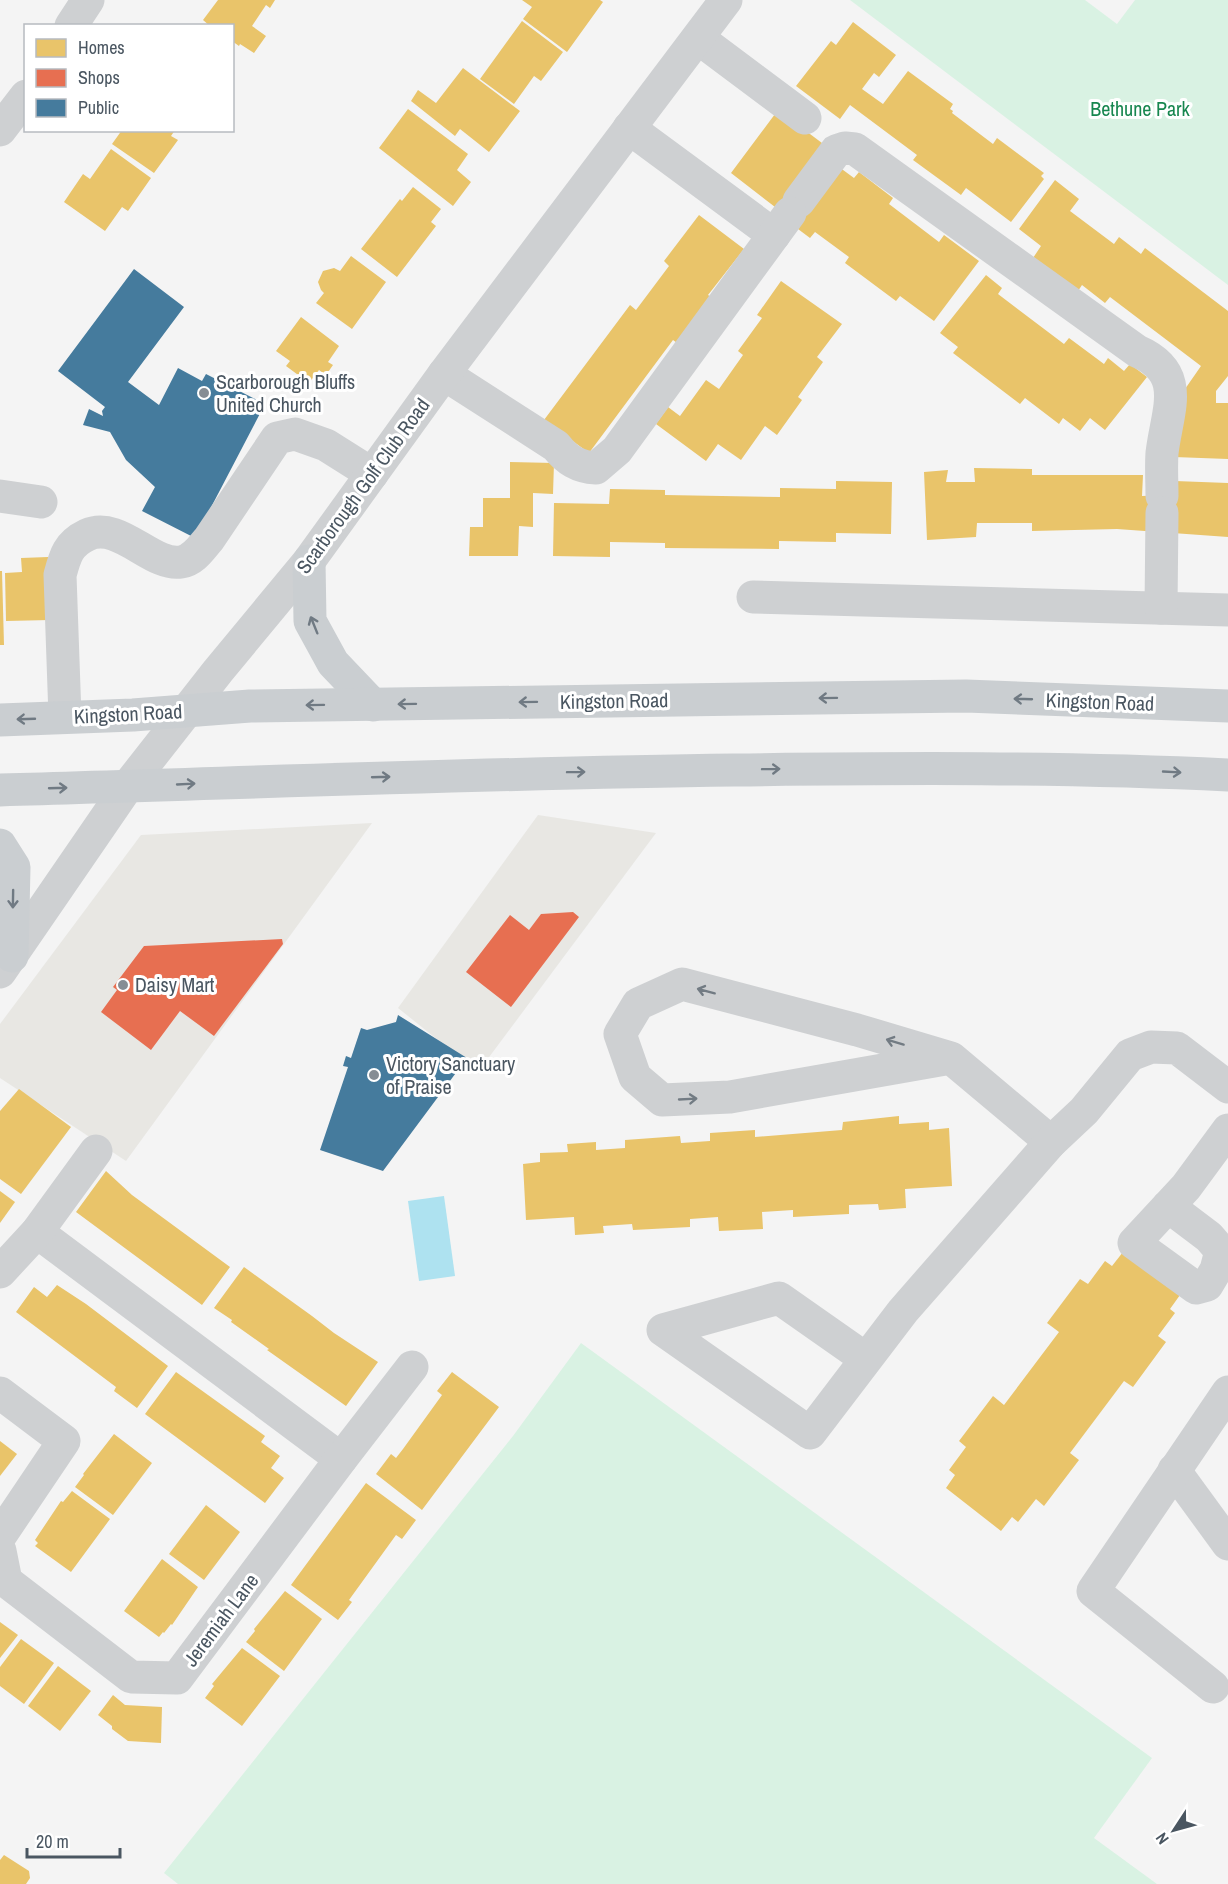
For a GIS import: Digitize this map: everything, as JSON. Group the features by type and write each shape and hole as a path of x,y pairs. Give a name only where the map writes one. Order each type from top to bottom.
{"main road":[{"path":"309,561 310,621 333,663 373,705"},
{"name":"Kingston Road","path":"0,720 250,706 966,696 1228,706"},
{"path":"0,790 505,773 869,768 1115,769 1228,775"},
{"path":"0,845 14,867 6,964"}],"street":[{"path":"72,24 88,0"},
{"name":"Scarborough Golf Club Road","path":"6,964 127,787 218,671 309,561 444,375 726,0"},
{"path":"698,38 845,148"},
{"path":"0,130 24,99"},
{"path":"629,128 788,216"},
{"path":"444,375 556,446 574,464 596,468 617,450 834,153 845,148 855,149 1137,351 1151,357 1168,377 1172,392 1162,455 1161,608"},
{"path":"65,717 60,575 64,557 75,541 91,533 115,534 159,558 180,562 196,555 278,438 295,434 326,445 372,474"},
{"path":"0,496 41,502"},
{"path":"753,597 1228,610"},
{"path":"951,1058 730,1097 662,1100 634,1077 620,1034 638,1004 682,984 857,1030 951,1058 1051,1142"},
{"path":"866,1359 779,1298 663,1330 810,1433 903,1311 1051,1142 1084,1111 1130,1055 1151,1047 1177,1048 1228,1087"},
{"path":"1168,1206 1228,1130"},
{"path":"0,1272 37,1232 96,1151"},
{"path":"37,1232 340,1459"},
{"name":"Jeremiah Lane","path":"0,1551 6,1581 131,1677 177,1678 340,1459 412,1367"},
{"path":"1213,1687 1094,1591 1228,1392"},
{"path":"0,1393 64,1441 0,1536"},
{"path":"1174,1470 1228,1544"}],"shaded area":[{"path":"538,815 656,833 478,1072 398,1008"},
{"path":"372,823 126,1161 0,1078 0,1024 141,835"}],"green space":[{"name":"Bethune Park","path":"850,0 1085,0 1117,24 1135,0 1228,0 1228,285"},
{"path":"581,1343 1152,1758 1094,1838 1157,1884 178,1884 164,1873 513,1436"}],"water":[{"path":"444,1196 455,1276 419,1281 408,1201"}],"building: Homes":[{"path":"218,0 275,0 270,8 266,5 252,26 266,36 254,53 234,42 234,24 208,24 203,20"},
{"path":"522,0 600,0 603,2 567,52 523,19 532,7"},
{"path":"522,21 563,52 541,81 534,76 514,104 480,79"},
{"path":"853,22 896,55 879,77 874,73 862,89 883,104 908,71 953,104 950,109 952,113 993,144 997,138 1044,173 1041,176 1044,179 1011,222 966,188 961,195 913,160 917,155 850,105 840,119 796,86 831,41 836,45"},
{"path":"463,68 520,111 489,152 460,129 455,136 411,101 418,90 436,103"},
{"path":"408,109 468,154 457,170 471,182 453,206 379,148"},
{"path":"778,110 822,143 839,167 854,178 859,172 893,198 889,204 939,242 944,235 979,261 934,321 900,296 896,301 845,263 849,257 815,232 810,238 731,173"},
{"path":"121,132 174,132 171,136 178,140 154,173 112,144"},
{"path":"111,149 151,178 128,211 122,207 105,231 64,202 83,174 90,179"},
{"path":"1055,180 1079,199 1070,211 1114,244 1119,237 1141,254 1145,248 1228,311 1228,376 1216,391 1216,403 1228,403 1228,459 1174,457 1176,402 1201,366 1110,297 1105,303 1082,285 1078,291 1033,258 1041,246 1019,229"},
{"path":"413,187 441,209 431,222 436,226 397,277 361,249 400,199 402,201"},
{"path":"699,215 744,249 708,295 714,299 680,345 673,340 589,453 544,420 630,305 636,310 669,266 664,261"},
{"path":"351,256 386,282 352,329 316,303 324,293 318,282 323,271 334,268 340,271"},
{"path":"986,275 1002,288 998,294 1064,344 1069,338 1104,364 1108,358 1124,371 1130,364 1147,377 1105,430 1090,418 1080,431 1063,418 1059,424 1025,398 1020,404 953,353 958,347 940,333"},
{"path":"781,281 842,324 817,357 823,362 798,397 802,400 777,435 765,426 741,460 718,444 706,461 656,424 668,407 680,416 706,380 719,389 743,355 738,351 762,318 757,315"},
{"path":"301,317 339,346 328,362 333,365 326,375 319,370 309,383 286,366 290,361 276,351"},
{"path":"510,462 554,463 553,494 533,493 533,527 519,526 518,556 469,556 470,527 483,527 483,498 510,498"},
{"path":"974,468 1032,469 1032,475 1143,475 1142,496 1174,495 1175,481 1228,483 1228,537 1117,529 1032,531 1032,523 977,523 976,537 927,540 924,472 948,470 946,482 975,482"},
{"path":"836,481 892,482 891,534 836,533 836,542 779,541 779,549 665,548 665,543 610,542 610,557 553,556 554,503 609,504 610,489 665,490 665,495 780,497 780,488 836,489"},
{"path":"48,557 50,620 6,621 5,573 22,572 21,558"},
{"path":"0,571 2,571 4,645 0,645"},
{"path":"19,1089 71,1127 21,1194 0,1179 0,1111"},
{"path":"899,1116 899,1124 929,1122 929,1130 949,1128 952,1186 905,1189 906,1208 879,1210 878,1204 849,1205 849,1214 793,1217 793,1210 762,1212 763,1229 719,1231 718,1217 690,1219 690,1227 633,1230 632,1224 603,1226 604,1233 575,1235 574,1217 526,1220 523,1164 540,1162 540,1153 568,1152 567,1144 596,1142 596,1150 625,1148 625,1140 680,1136 681,1143 710,1141 710,1133 755,1130 755,1137 842,1130 843,1122"},
{"path":"106,1171 132,1195 230,1267 202,1305 76,1212"},
{"path":"0,1191 15,1202 0,1223"},
{"path":"1123,1252 1180,1295 1170,1309 1175,1313 1158,1336 1166,1342 1133,1387 1124,1381 1070,1453 1079,1460 1044,1506 1036,1499 1018,1522 1012,1517 1001,1531 946,1488 955,1475 949,1470 966,1447 959,1441 993,1396 1004,1405 1059,1332 1047,1323 1080,1279 1088,1284 1105,1261 1112,1266"},
{"path":"244,1267 378,1362 346,1406 267,1350 269,1349 214,1308"},
{"path":"57,1285 168,1366 137,1408 114,1391 116,1387 16,1312 34,1287 47,1297"},
{"path":"176,1372 265,1436 261,1442 280,1456 271,1468 284,1478 265,1503 145,1414"},
{"path":"452,1372 499,1407 422,1510 376,1474 391,1454 396,1458 403,1449 442,1395 437,1391"},
{"path":"114,1434 152,1463 113,1515 75,1487"},
{"path":"0,1441 17,1454 0,1476"},
{"path":"366,1483 416,1520 402,1539 396,1535 349,1600 352,1602 338,1620 291,1585"},
{"path":"72,1491 110,1519 71,1572 35,1546 38,1543 35,1540 61,1501 63,1502"},
{"path":"206,1505 240,1532 204,1580 169,1554"},
{"path":"162,1559 198,1587 172,1625 159,1637 124,1611"},
{"path":"285,1591 322,1619 284,1671 246,1642"},
{"path":"0,1622 18,1635 0,1658"},
{"path":"21,1639 54,1663 24,1704 0,1686 0,1667"},
{"path":"242,1648 280,1676 242,1726 205,1698 214,1686 212,1684"},
{"path":"58,1666 91,1691 60,1731 28,1706"},
{"path":"113,1695 125,1705 162,1707 161,1743 128,1741 98,1715"},
{"path":"4,1855 29,1871 30,1878 26,1884 0,1884 0,1860"}],"building: Shops":[{"path":"573,912 579,917 511,1007 466,972 510,915 529,930 541,914"},
{"path":"282,939 283,944 214,1036 180,1011 151,1050 101,1012 117,990 113,987 144,946"}],"building: Public":[{"name":"Scarborough Bluffs United Church","path":"134,269 184,307 128,382 159,405 178,368 202,381 206,374 265,404 195,538 142,511 155,487 126,460 110,432 83,425 89,409 103,416 102,411 105,407 58,371"},
{"path":"398,1015 467,1058 383,1171 320,1150 348,1067 343,1066 346,1056 351,1058 361,1028 367,1030 396,1022"}],"place":[{"name":"Scarborough Bluffs United Church","path":"204,393"},
{"name":"Daisy Mart","path":"123,985"},
{"name":"Victory Sanctuary of Praise","path":"374,1075"}]}
